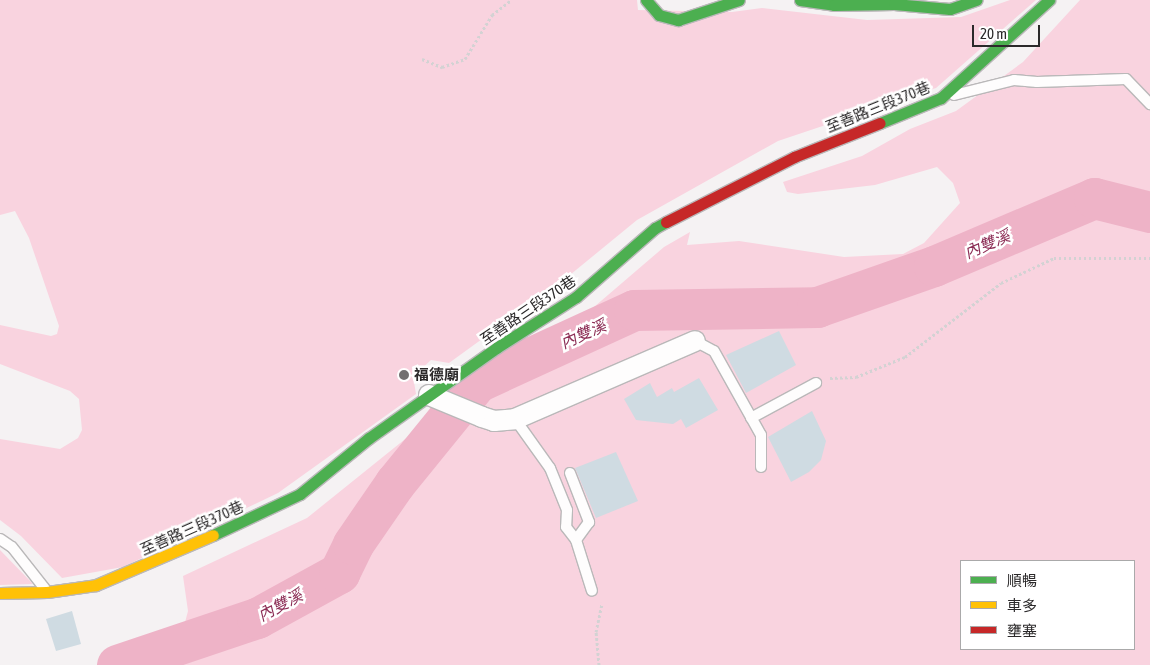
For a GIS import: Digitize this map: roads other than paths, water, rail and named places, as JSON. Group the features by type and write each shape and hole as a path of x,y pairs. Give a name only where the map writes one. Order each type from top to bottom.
{"street":[{"path":"646,0 659,15 678,20 739,0"},
{"path":"800,0 834,5 894,4 950,9 976,0"},
{"name":"至善路三段370巷","path":"0,593 47,592 96,585 178,552 300,494 368,438 576,297 655,228 794,157 941,98 1049,0"},
{"path":"429,396 494,421 514,420 695,340"}],"lane":[{"path":"941,98 1014,80 1038,82 1126,79 1150,104"},
{"path":"695,340 714,351 761,435 761,467"},
{"path":"751,418 816,382"},
{"path":"514,420 550,468 567,510 566,527 576,540 592,591"},
{"path":"570,473 589,522 576,540"},
{"path":"0,538 12,547 47,592"}],"waterway":[{"name":"內雙溪","path":"117,665 257,618 339,573 353,544 395,483 477,382 634,310 817,307 934,266 1094,198 1150,212"}],"place":[{"name":"福德廟","path":"404,375"}]}
